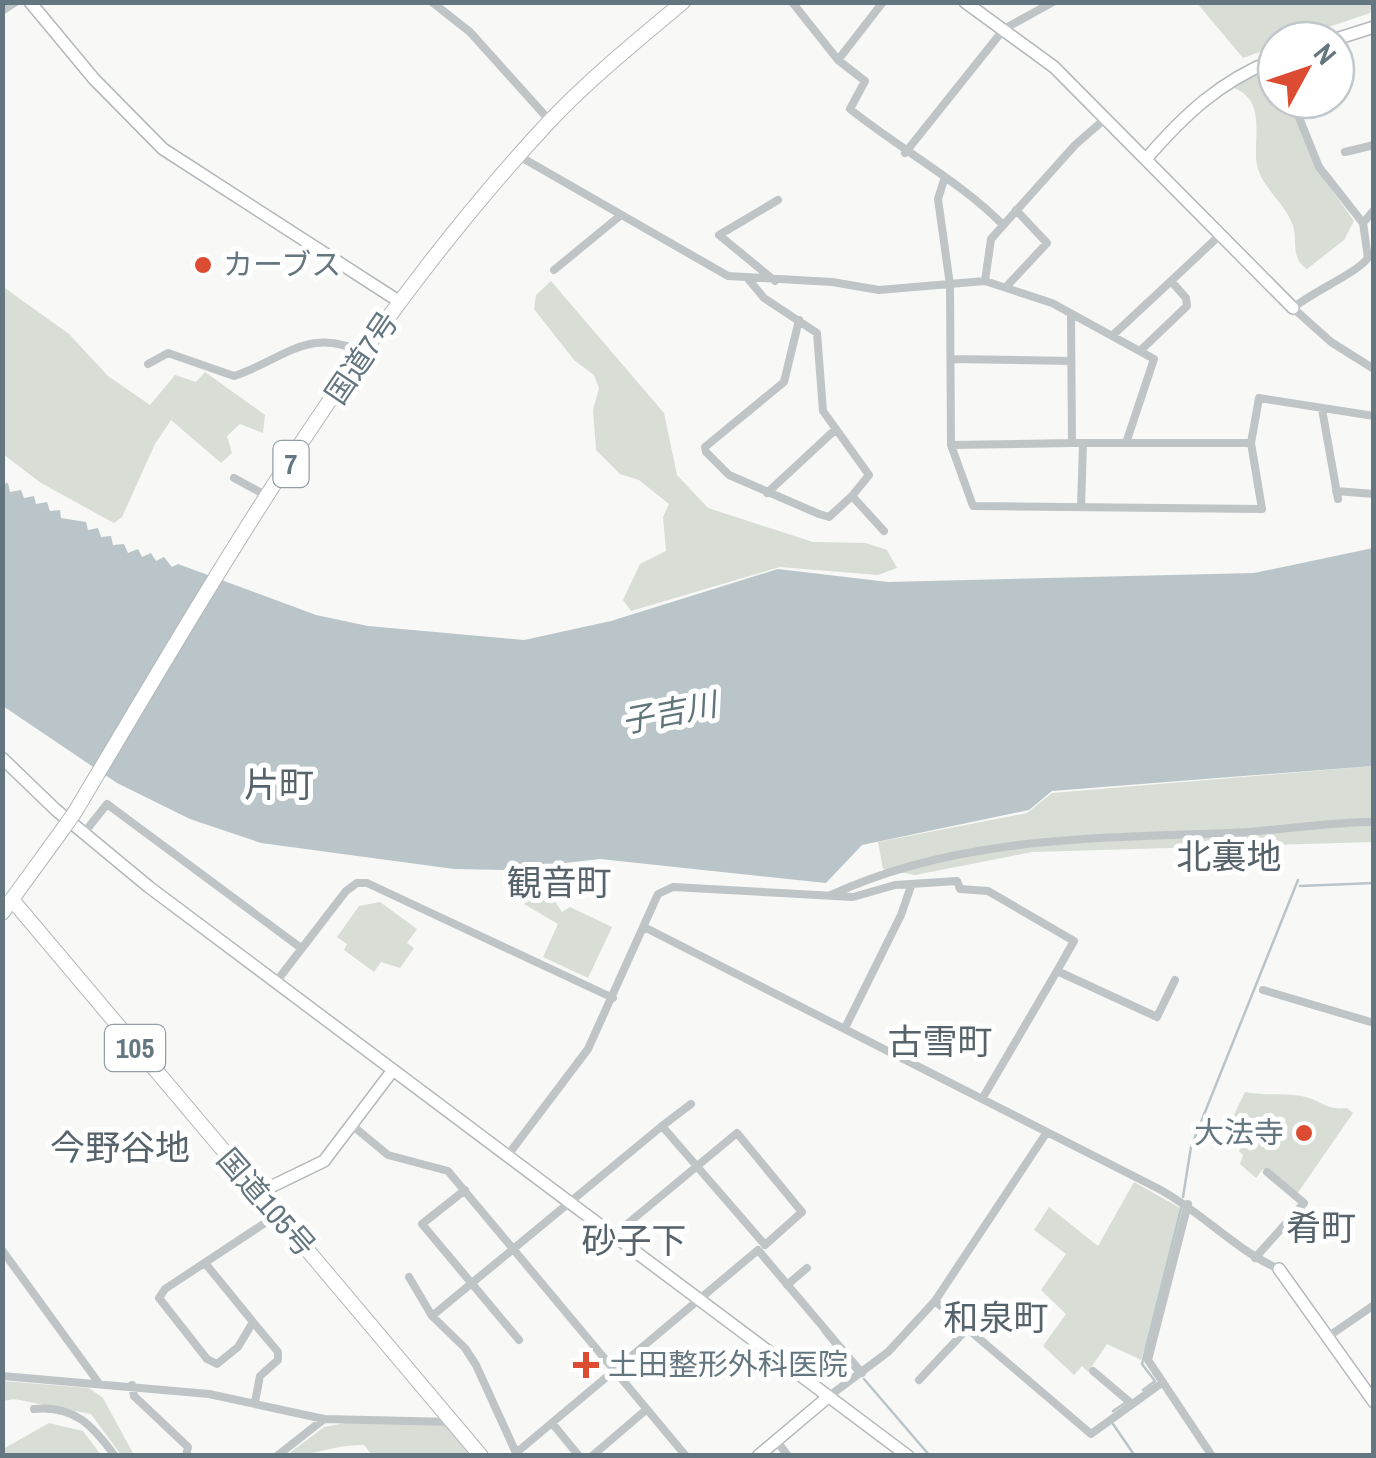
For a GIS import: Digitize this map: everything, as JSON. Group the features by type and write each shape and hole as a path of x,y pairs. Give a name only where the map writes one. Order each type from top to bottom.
{"highway":[{"name":"国道7号","path":"8,907 75,812 218,575 400,302 550,121 683,2"},
{"name":"国道105号","path":"8,907 278,1215 481,1456"}],"street":[{"path":"2,11 16,2"},
{"path":"30,2 94,79 164,149 400,302"},
{"path":"432,2 470,32 550,121"},
{"path":"792,2 838,60 866,81 850,110 905,153 982,203 1003,225"},
{"path":"838,60 883,2"},
{"path":"964,2 1054,67 1293,308 1331,342 1374,369"},
{"path":"905,153 1004,29 1053,2"},
{"path":"1146,159 1204,98 1256,68"},
{"path":"985,281 991,239 1075,144 1106,118"},
{"path":"1293,308 1328,282 1362,266 1368,258 1364,223 1319,167 1300,120"},
{"path":"1345,152 1374,145"},
{"path":"519,156 691,259 728,276 879,290 985,281 1052,303 1071,316 1142,348 1154,363 1126,443"},
{"path":"944,180 938,199 950,284 951,445 973,506 1262,509 1251,443 1258,398 1374,416"},
{"path":"775,280 719,235 778,200"},
{"path":"1007,286 1047,248 1016,210"},
{"path":"1364,223 1374,210"},
{"path":"554,270 621,215"},
{"path":"1113,336 1220,235"},
{"path":"749,280 764,298 799,320 816,333 819,399 869,475 829,516 729,475 705,447 784,382 799,320"},
{"path":"1142,348 1186,306 1186,298 1171,280"},
{"path":"1071,316 1072,443"},
{"path":"148,364 168,353 234,376 302,342 349,346 364,354"},
{"path":"951,358 1071,361"},
{"path":"1322,409 1337,495 1374,494"},
{"path":"766,493 836,429"},
{"path":"951,445 1251,443"},
{"path":"1080,508 1083,444"},
{"path":"234,478 269,497"},
{"path":"852,496 884,531"},
{"path":"2,758 84,833 276,982 908,1456"},
{"path":"84,833 107,804 301,948"},
{"path":"827,897 922,862 1050,838 1235,833 1374,822"},
{"path":"508,1155 567,1082 613,998 658,894 673,888 853,897 957,881 960,889 988,891 1074,941 982,1099"},
{"path":"276,982 346,891 357,883 368,883 613,998"},
{"path":"845,1028 901,916 911,886"},
{"path":"646,928 1188,1204 1255,1258 1279,1268 1374,1402"},
{"path":"1057,971 1157,1017 1174,980"},
{"path":"1264,990 1374,1023"},
{"path":"256,1194 324,1160 393,1070"},
{"path":"432,1316 691,1104"},
{"path":"353,1126 388,1155 448,1172 686,1456"},
{"path":"614,1235 696,1167 737,1132 802,1212 764,1245 696,1167 662,1126"},
{"path":"758,1456 901,1340 935,1302 1047,1132"},
{"path":"1255,1258 1304,1203 1266,1172"},
{"path":"465,1190 422,1224 519,1340"},
{"path":"1188,1204 1148,1360 1212,1456"},
{"path":"253,1322 238,1347 216,1364 207,1359 159,1298 278,1215"},
{"path":"409,1276 432,1316 471,1356 516,1454 758,1250 862,1373"},
{"path":"4,1255 98,1382"},
{"path":"204,1263 278,1352 278,1360 260,1376 255,1402"},
{"path":"787,1285 807,1268"},
{"path":"935,1302 1091,1434 1163,1382"},
{"path":"1329,1336 1374,1305"},
{"path":"919,1380 967,1330"},
{"path":"1093,1371 1132,1404"},
{"path":"2,1376 132,1385 255,1402 324,1419 455,1422"},
{"path":"132,1385 134,1396 188,1447 186,1456"},
{"path":"34,1408 51,1407 88,1420 115,1456"},
{"path":"592,1456 647,1409"},
{"path":"276,1456 324,1419"},
{"path":"552,1423 579,1456"},
{"path":"776,1440 788,1456"}],"shaded area":[{"path":"1373,2 1370,13 1350,20 1256,20 1256,53 1243,58 1197,3"},
{"path":"1256,74 1256,120 1296,120 1317,169 1354,221 1344,240 1307,269 1296,255 1290,218 1260,174 1251,102 1234,88"},
{"path":"551,281 664,413 677,475 708,508 813,542 866,543 887,550 897,568 878,575 780,567 631,611 623,600 640,564 666,551 663,517 669,504 639,480 620,474 596,450 593,410 599,388 594,375 574,360 534,309 536,295"},
{"path":"2,286 69,334 108,376 150,405 175,375 196,382 205,372 265,415 263,433 240,424 227,436 232,453 221,463 171,420 155,444 122,517 114,523 41,483 3,454"},
{"path":"1373,766 1373,842 1032,852 915,875 883,869 878,842 1027,813 1052,793"},
{"path":"527,897 552,897 562,912 570,907 612,927 588,978 543,957 558,924 524,904"},
{"path":"380,902 417,929 407,943 414,948 400,968 381,962 374,972 344,950 347,944 337,937 359,906"},
{"path":"1245,1092 1301,1096 1353,1113 1297,1194 1263,1169 1256,1178 1240,1164 1243,1155 1239,1151 1245,1141 1228,1127"},
{"path":"1134,1182 1182,1209 1167,1283 1141,1360 1107,1344 1088,1372 1082,1366 1074,1375 1043,1346 1066,1314 1041,1290 1066,1254 1034,1230 1049,1207 1098,1246"},
{"path":"3,1381 89,1388 103,1398 134,1455 121,1455 91,1414 14,1399 3,1401"},
{"path":"350,1422 446,1425 473,1455 372,1455 364,1445 287,1455 324,1427"},
{"path":"49,1423 83,1431 101,1455 3,1455 3,1449"}],"water":[{"name":"子吉川","path":"8,483 10,492 21,490 24,498 34,496 36,504 47,502 50,511 60,510 61,518 86,522 88,530 98,528 101,537 111,536 113,545 124,544 128,553 138,549 142,557 151,553 156,561 164,557 172,567 178,564 316,615 368,626 524,640 611,621 778,569 888,582 1254,573 1373,548 1373,766 1052,791 1029,810 862,845 826,883 600,859 504,870 454,869 261,843 190,819 117,783 3,706 2,484"}],"waterway":[{"path":"1183,1197 1191,1147 1298,880"},
{"path":"1300,886 1374,883"},
{"path":"1143,1390 1155,1381 1142,1364 1182,1205"},
{"path":"823,1332 855,1371"},
{"path":"864,1379 930,1456"},
{"path":"1113,1411 1125,1403"},
{"path":"1113,1424 1135,1456"}],"place":[{"name":"カーブス","path":"203,265"},
{"name":"大法寺","path":"1304,1133"},
{"name":"土田整形外科医院","path":"586,1365"}],"district":[{"name":"片町","path":"279,785"},
{"name":"北裏地","path":"1229,857"},
{"name":"観音町","path":"559,883"},
{"name":"古雪町","path":"940,1042"},
{"name":"今野谷地","path":"120,1148"},
{"name":"肴町","path":"1321,1228"},
{"name":"砂子下","path":"634,1241"},
{"name":"和泉町","path":"996,1318"}]}
